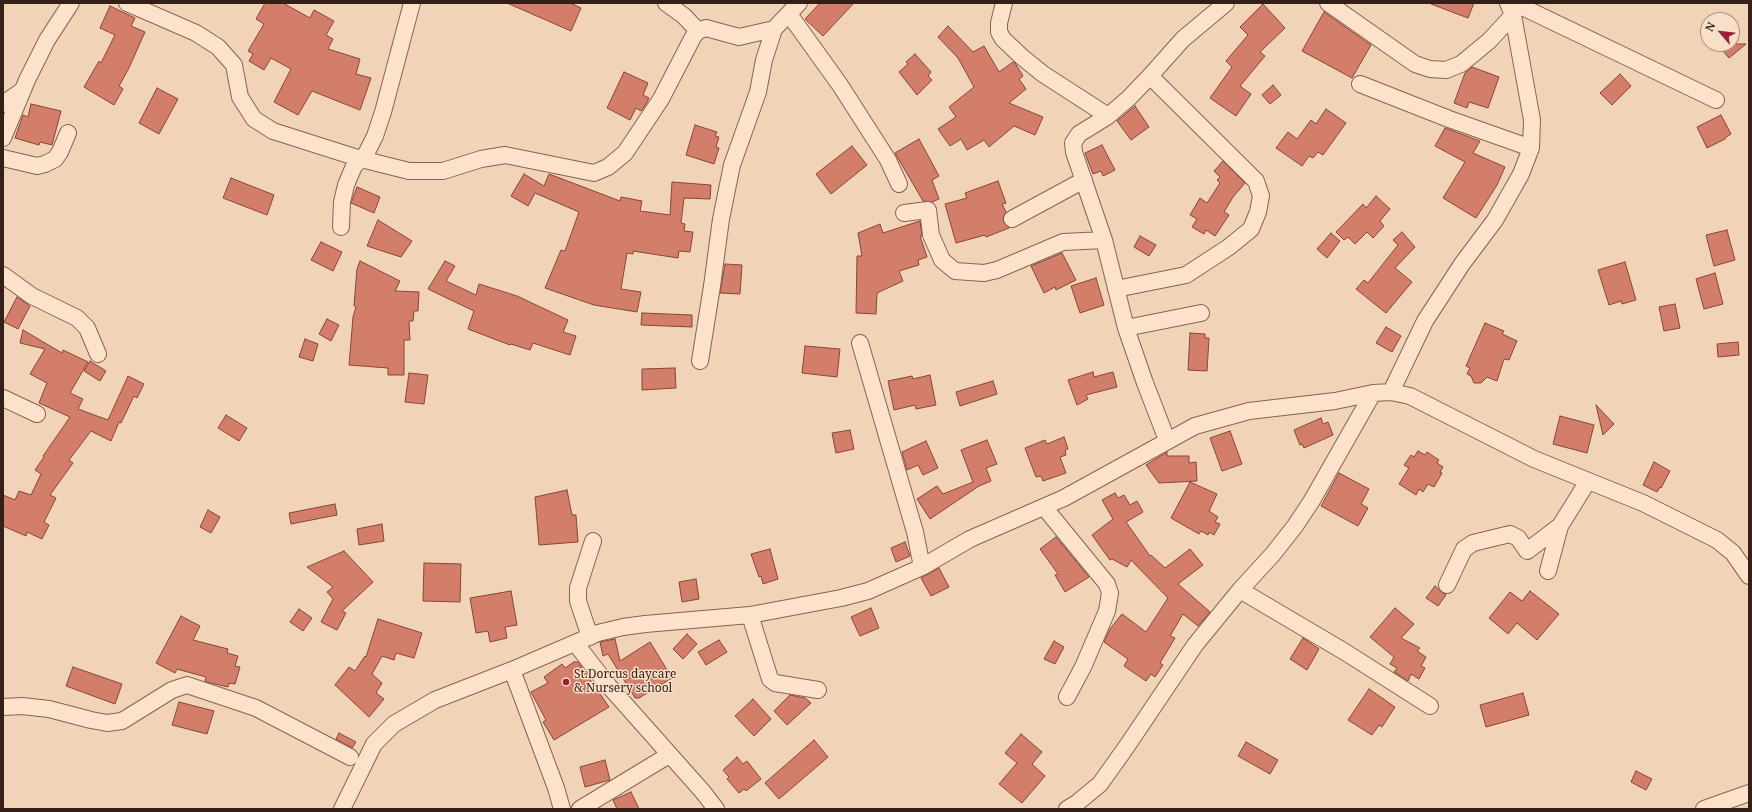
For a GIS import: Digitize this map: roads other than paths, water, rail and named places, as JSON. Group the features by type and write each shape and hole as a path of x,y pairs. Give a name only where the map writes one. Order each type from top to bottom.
{"street":[{"path":"3,138 23,90 47,40 71,3"},
{"path":"127,3 196,33 218,47 234,65 240,96 254,119 273,131 361,159 409,171 443,172 480,159 505,155 594,173 608,166 625,153 661,99 693,37 698,31 706,28 739,37 774,29"},
{"path":"341,227 342,202 346,185 354,166 366,154 375,136 383,112 412,3"},
{"path":"666,3 684,16 698,31"},
{"path":"1004,3 999,23 999,32 1003,39 1043,74 1108,116"},
{"path":"1167,440 1126,328 1104,240 1074,152 1073,143 1080,134 1108,116 1150,76 1183,39 1226,3"},
{"path":"1328,3 1415,64 1430,69 1446,70 1461,64 1489,41 1512,7"},
{"path":"1512,7 1716,100"},
{"path":"1391,392 1425,321 1462,264 1495,220 1521,174 1531,148 1532,120 1512,7"},
{"path":"700,361 721,219 732,166 758,92 764,60 774,29 794,9 888,160 899,184"},
{"path":"1116,289 1186,275 1229,247 1251,229 1258,212 1261,196 1256,181 1150,76"},
{"path":"1360,84 1531,148"},
{"path":"3,104 23,90"},
{"path":"3,158 37,166 45,164 55,159 60,152 68,133"},
{"path":"1012,218 1084,180"},
{"path":"904,214 928,210 931,235 939,254 942,260 955,271 990,272 1064,242 1104,240"},
{"path":"3,275 32,296 77,318 87,328 98,354"},
{"path":"1126,328 1201,313"},
{"path":"860,343 915,532 922,567"},
{"path":"342,809 374,744 394,724 435,700 512,670 598,633 623,627 750,616 841,598 868,591 922,567 970,539 1044,507 1098,480 1167,440 1195,426 1234,413 1335,401 1373,393 1391,392 1410,396 1534,459 1642,503 1717,540 1732,552 1749,576"},
{"path":"1067,809 1077,803 1100,784 1195,645 1295,526 1311,502 1373,393"},
{"path":"3,398 37,414"},
{"path":"1548,571 1560,526 1588,481"},
{"path":"1044,507 1107,584 1110,593 1107,612 1083,667 1067,697"},
{"path":"1448,585 1464,549 1473,544 1510,534 1518,538 1527,551 1560,526"},
{"path":"593,541 578,588 578,601 583,640 607,684 669,755 704,792 716,809"},
{"path":"1240,590 1345,652 1430,706"},
{"path":"750,616 770,679 775,683 818,690"},
{"path":"512,670 556,788 562,809"},
{"path":"3,707 22,706 49,709 107,723 122,721 172,690 187,685 256,708 350,757"},
{"path":"580,809 669,755"},
{"path":"1704,809 1749,793"}],"place":[{"name":"St.Dorcus daycare & Nursery school","path":"566,682"}]}
